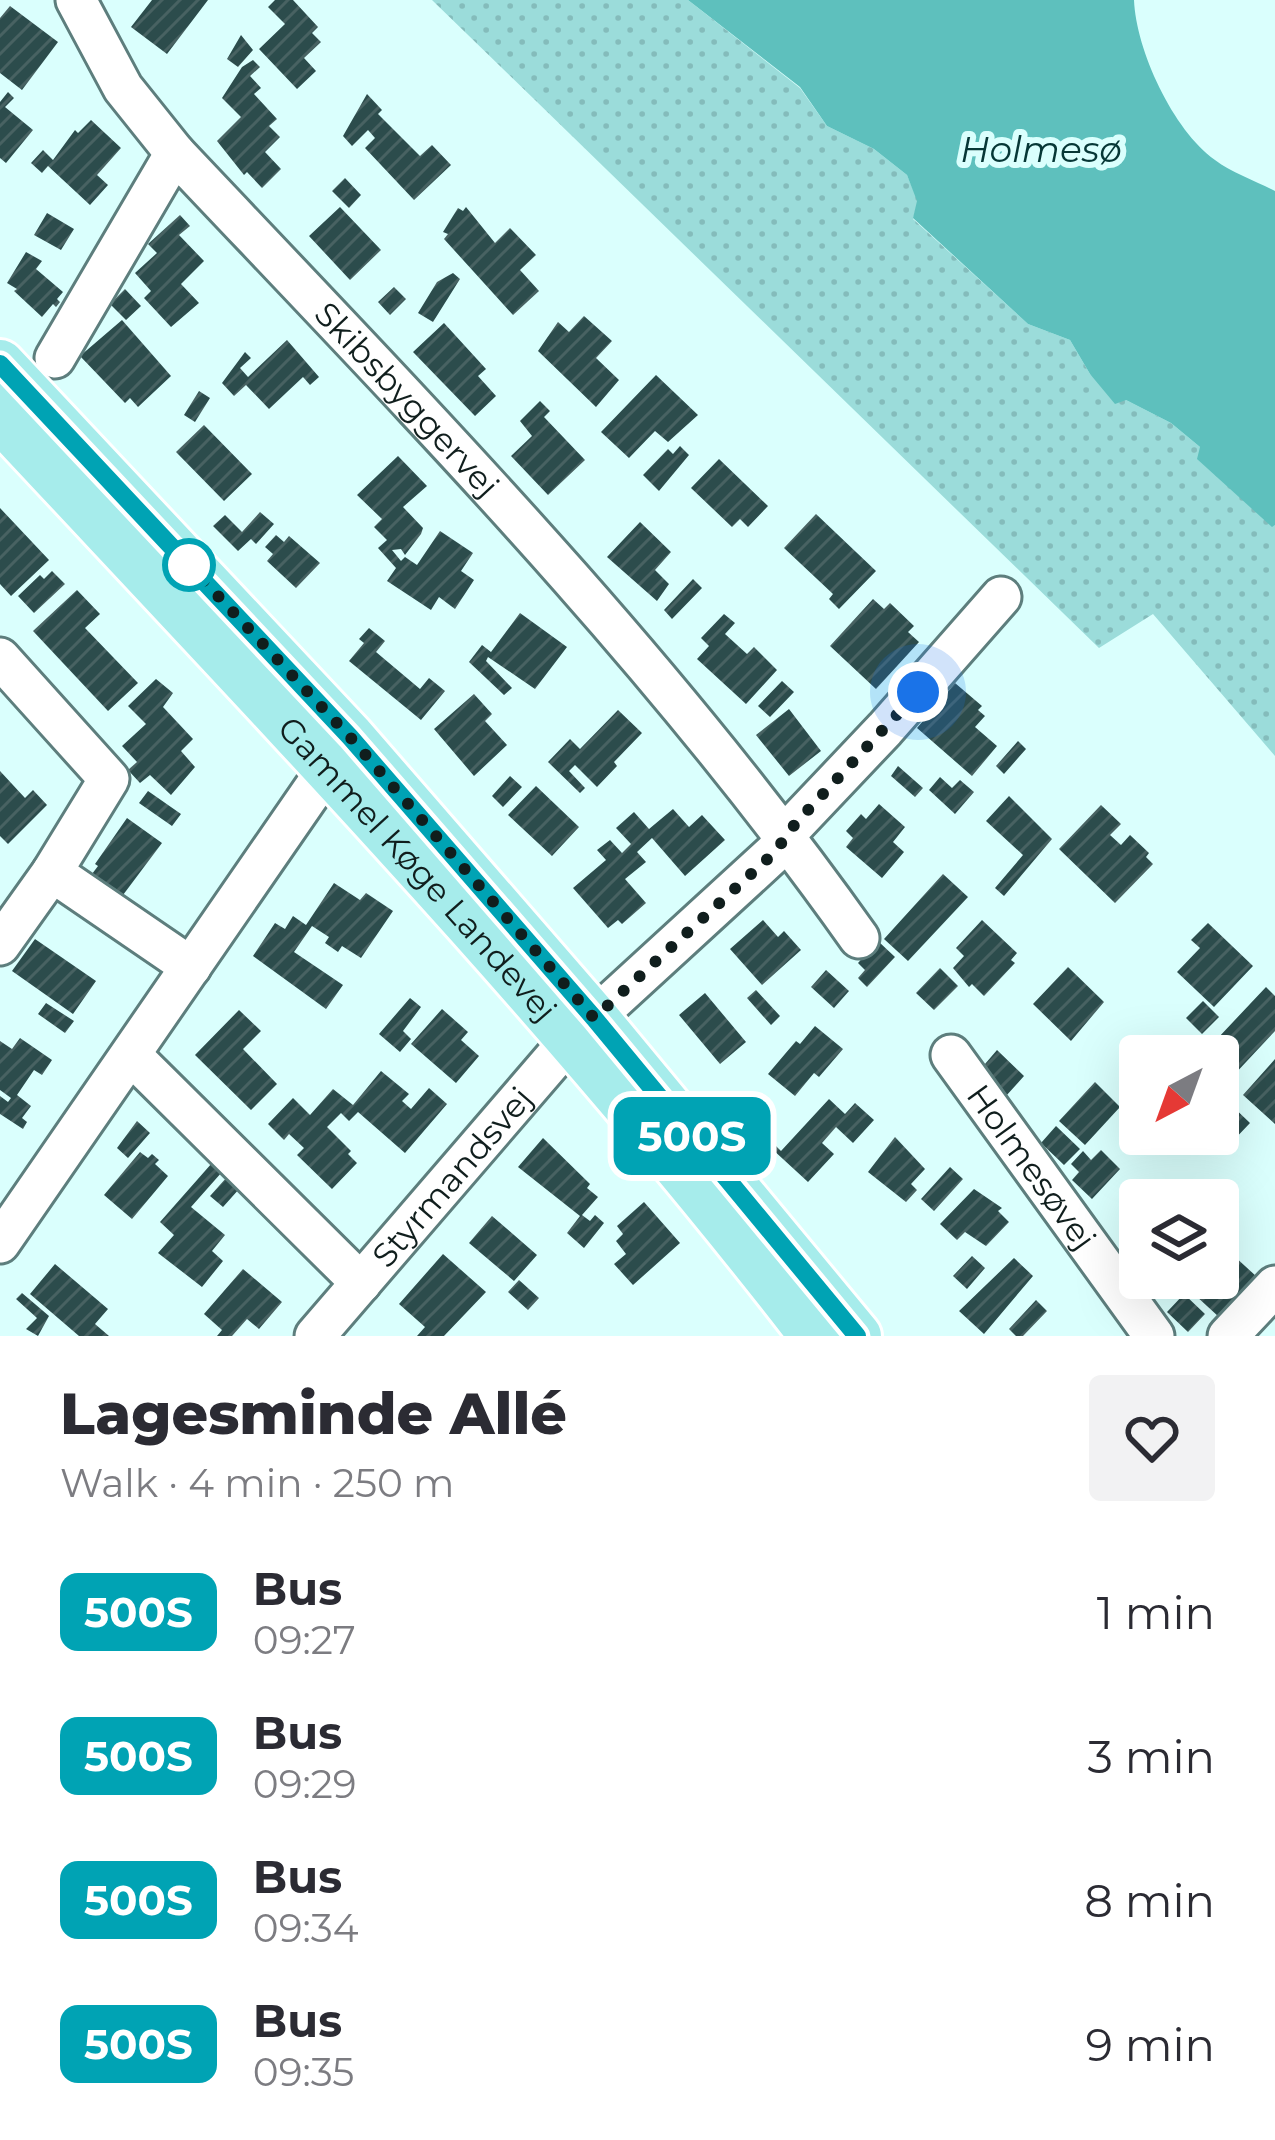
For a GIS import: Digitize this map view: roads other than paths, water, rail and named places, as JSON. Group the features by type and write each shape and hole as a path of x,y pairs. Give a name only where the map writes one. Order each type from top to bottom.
{"main road":[{"name":"Gammel Køge Landevej","path":"0,364 581,1029 803,1320 856,1336"},
{"name":"Gammel Køge Landevej","path":"0,417 339,753"}],"street":[{"name":"Skibsbyggervej","path":"76,0 123,88 175,153 566,572 787,836 859,938"},
{"path":"55,358 175,153"},
{"path":"581,1029 775,852 1001,597"},
{"path":"0,658 109,779 0,945"},
{"path":"0,1243 339,753"},
{"path":"52,872 191,968"},
{"name":"Styrmandsvej","path":"315,1336 581,1029"},
{"name":"Styrmandsvej","path":"131,1055 361,1283"},
{"name":"Holmesøvej","path":"951,1055 1154,1336"},
{"path":"1228,1336 1275,1286"}],"water":[{"name":"Holmesø","path":"688,0 1134,0 1149,65 1185,129 1222,165 1275,191 1275,525 1197,459 1200,447 1171,423 1126,400 1115,404 1070,340 1028,324 913,218 917,201 907,175 874,149 827,126 800,87"}]}
